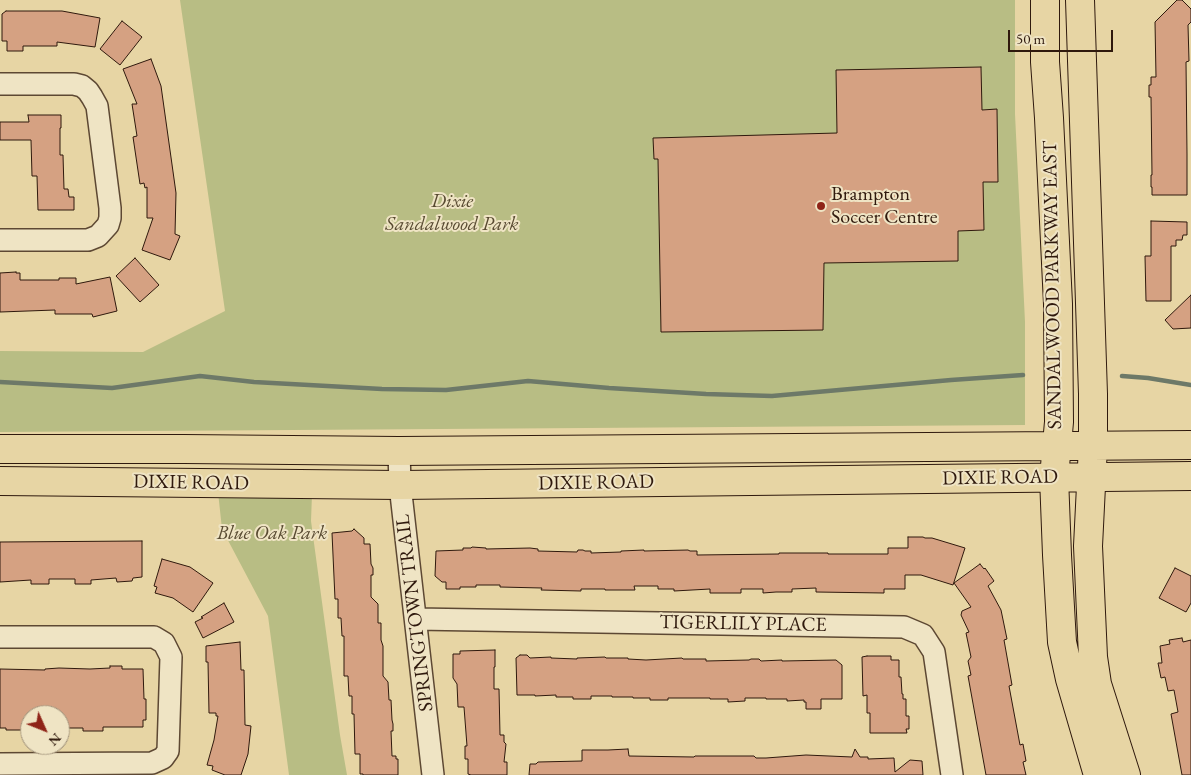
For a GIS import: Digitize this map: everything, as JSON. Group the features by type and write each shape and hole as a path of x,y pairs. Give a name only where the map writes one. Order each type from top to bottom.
{"main road":[{"name":"SANDALWOOD PARKWAY EAST","path":"1045,0 1045,62 1058,304 1059,422 1054,477 1062,642 1070,679 1098,775"},
{"name":"SANDALWOOD PARKWAY EAST","path":"1080,0 1093,394 1093,446 1088,546 1093,657 1097,684 1126,775"},
{"name":"DIXIE ROAD","path":"0,449 400,452 1191,445"},
{"name":"DIXIE ROAD","path":"0,481 400,485 1191,476"}],"street":[{"path":"0,84 74,84 82,86 88,91 97,106 110,208 108,225 98,236 88,240 0,240"},
{"name":"SPRINGTOWN TRAIL","path":"400,452 400,485 434,775"},
{"name":"TIGERLILY PLACE","path":"416,619 904,627 923,635 934,652 952,775"},
{"path":"0,637 154,637 164,643 171,657 168,751 163,758 152,763 0,764"}],"green space":[{"name":"Dixie Sandalwood Park","path":"180,0 1015,0 1015,114 1025,322 1025,425 0,432 0,351 143,352 225,311"},
{"name":"Blue Oak Park","path":"218,492 312,494 311,521 347,775 289,775 268,616 222,529"}],"building":[{"path":"1177,0 1182,0 1191,9 1191,22 1188,25 1189,61 1186,62 1187,195 1152,195 1151,97 1149,97 1149,85 1151,85 1151,77 1156,77 1155,22"},
{"path":"6,11 62,11 100,18 95,47 57,42 57,46 23,46 23,51 7,51 7,41 2,41 2,14"},
{"path":"122,21 142,37 120,65 100,49"},
{"path":"151,59 161,86 176,193 175,234 180,236 170,260 142,250 153,218 147,218 147,187 145,188 144,183 140,184 133,137 137,136 132,104 137,104 123,69"},
{"name":"Brampton Soccer Centre","path":"981,67 982,110 997,109 998,182 983,182 984,230 958,231 958,261 824,263 823,330 661,332 658,159 654,159 653,138 837,133 836,70"},
{"path":"28,115 61,115 60,155 63,155 64,189 68,189 69,197 74,197 74,210 38,210 37,176 32,176 31,140 0,140 0,122 29,122"},
{"path":"1151,221 1187,222 1187,235 1183,235 1182,240 1176,240 1176,246 1171,246 1171,301 1146,301 1145,256 1151,256"},
{"path":"135,258 159,285 140,302 116,276"},
{"path":"0,273 20,273 20,280 76,278 76,284 110,277 117,311 93,317 92,314 55,314 55,310 0,312"},
{"path":"1191,295 1191,328 1173,329 1165,320"},
{"path":"354,529 364,538 364,544 370,544 373,568 373,575 371,575 371,597 378,604 378,623 381,623 383,676 388,682 389,700 391,700 393,724 393,731 391,731 392,756 396,756 396,759 398,759 398,775 360,774 360,754 355,754 352,696 349,696 348,676 344,676 344,636 342,636 341,618 338,618 338,599 335,599 332,533 352,531"},
{"path":"908,537 932,538 965,548 953,585 921,575 905,575 905,589 884,589 884,593 816,592 816,588 792,589 792,592 763,593 763,589 741,589 741,593 710,593 710,589 674,591 674,589 658,589 658,586 634,586 635,590 581,589 581,591 500,587 500,585 476,585 476,587 446,589 446,582 442,582 435,576 436,551 463,550 463,548 472,547 486,549 530,548 538,549 538,551 577,552 578,550 583,550 591,551 591,553 688,550 697,551 697,555 779,553 888,554 888,548 908,548"},
{"path":"142,541 142,577 133,578 132,581 117,582 116,578 91,580 91,584 75,584 75,579 49,579 49,584 31,584 31,580 0,582 0,542"},
{"path":"162,559 190,567 213,583 193,612 173,598 155,593 157,587 154,586"},
{"path":"980,564 994,581 988,586 1001,610 1007,639 1004,640 1012,685 1009,686 1020,745 1023,744 1026,761 1023,762 1026,775 986,775 968,676 971,675 968,661 971,657 966,633 969,632 961,615 962,611 971,607 954,583"},
{"path":"1175,568 1191,576 1191,603 1186,612 1159,598"},
{"path":"224,603 234,622 203,638 195,622"},
{"path":"1182,638 1183,642 1191,640 1191,775 1182,775 1171,714 1178,712 1174,690 1168,691 1165,677 1161,678 1158,663 1162,663 1160,646 1170,644 1169,640"},
{"path":"240,642 241,670 244,670 245,725 251,726 248,754 241,775 225,775 212,770 213,766 207,765 218,716 216,716 216,713 209,713 206,646"},
{"path":"495,650 494,689 499,689 500,735 504,735 504,742 506,744 504,762 507,762 507,775 471,775 468,774 468,759 465,759 465,746 467,746 464,707 458,707 457,684 453,678 453,654 460,654 460,651"},
{"path":"520,655 527,655 530,658 577,659 605,657 646,660 682,658 706,659 706,661 751,659 759,659 761,661 836,660 842,665 842,699 821,699 821,709 806,709 806,702 804,700 787,701 787,699 745,698 745,701 728,702 728,699 710,698 650,700 650,698 591,696 591,699 573,699 573,697 556,697 556,695 517,695 516,658"},
{"path":"891,656 891,660 899,660 902,694 903,699 906,699 906,716 909,716 909,729 906,729 907,733 870,733 870,713 867,713 867,695 863,696 862,657"},
{"path":"110,666 122,666 122,669 143,669 146,720 143,720 143,727 103,727 103,731 83,731 83,728 70,728 70,705 20,705 20,730 0,728 0,669 110,668"},
{"path":"628,749 629,756 754,756 756,758 766,758 806,755 852,757 855,749 860,757 868,757 868,759 894,758 895,772 910,760 922,761 923,775 529,775 530,764 538,762 582,761 582,750"}],"waterway":[{"path":"0,382 112,388 200,376 254,382 382,389 446,390 528,381 706,394 772,396 1023,375"},
{"path":"1122,376 1191,385"}],"place":[{"name":"Brampton Soccer Centre","path":"821,206"}]}
